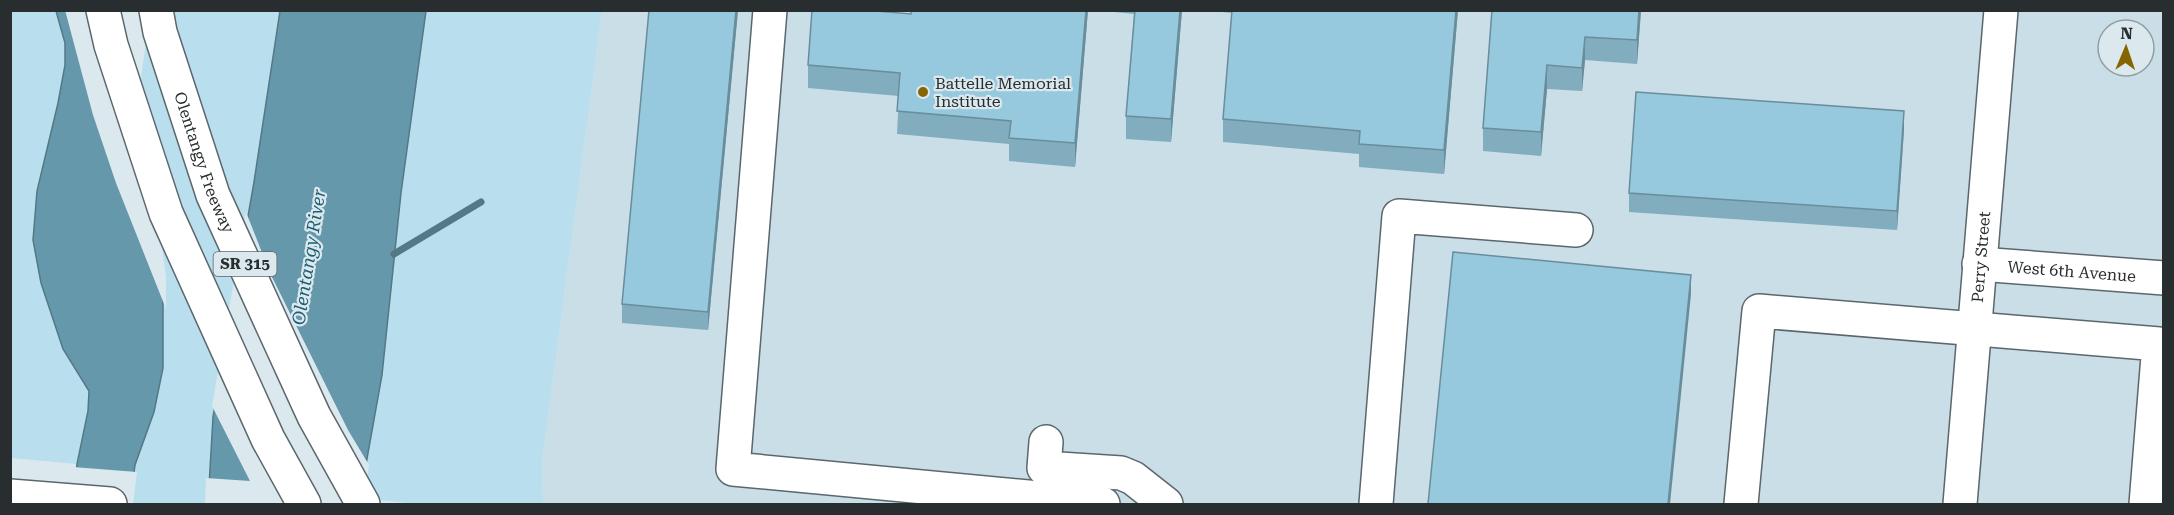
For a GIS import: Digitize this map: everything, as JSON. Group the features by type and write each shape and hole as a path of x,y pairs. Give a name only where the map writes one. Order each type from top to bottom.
{"main road":[{"name":"SR 315","path":"103,10 111,45 165,213 268,439 304,504"},
{"name":"Olentangy Freeway","path":"156,10 160,32 213,195 314,416 363,504"},
{"path":"770,10 733,469 1103,504"},
{"name":"Perry Street","path":"1960,504 2001,10"},
{"path":"1376,504 1399,216 1576,230"},
{"name":"West 6th Avenue","path":"1979,264 2163,278"},
{"path":"1741,504 1758,311 2159,344 2146,504"},
{"path":"1046,442 1044,468 1121,473 1140,483 1166,504"},
{"path":"10,496 110,504"}],"shaded area":[{"path":"11,11 56,11 65,43 65,65 58,103 63,349 89,390 88,411 77,464 11,458"},
{"path":"152,11 280,11 254,182 213,417 208,504 130,504 135,465 154,412 137,85 143,42"},
{"path":"426,11 602,11 542,461 543,504 416,504 360,498 382,375 401,193"},
{"path":"602,11 2163,11 2163,504 543,504 542,461"}],"water":[{"path":"56,11 152,11 143,42 137,85 163,277 163,368 154,412 135,465 130,504 73,504 77,464 88,411 89,391 63,349 41,283 33,240 37,191 65,65 65,43"},
{"name":"Olentangy River","path":"280,11 426,11 401,193 382,375 360,498 208,504 213,417 254,182"}],"pier":[{"path":"65,10 155,10 146,42 140,85 166,277 166,309 116,183 93,115"},
{"path":"246,212 270,273 348,430 369,465 363,504 205,504 206,478 250,481 212,406"},
{"path":"73,467 137,472 133,504 70,504"}],"building":[{"path":"649,10 736,10 708,312 622,304"},
{"name":"Battelle Memorial Institute","path":"812,10 864,10 911,14 911,10 1086,10 1075,143 1009,138 1011,121 897,111 900,73 808,65"},
{"path":"1135,10 1180,10 1171,119 1126,116"},
{"path":"1232,10 1456,10 1444,150 1359,144 1360,131 1223,119"},
{"path":"1492,10 1639,10 1637,40 1585,37 1582,68 1547,65 1541,132 1483,128"},
{"path":"1636,92 1904,111 1897,211 1629,193"},
{"path":"1453,252 1691,275 1668,504 1428,504"}],"waterway":[{"path":"394,254 481,202"}],"place":[{"name":"Battelle Memorial Institute","path":"923,92"}]}
